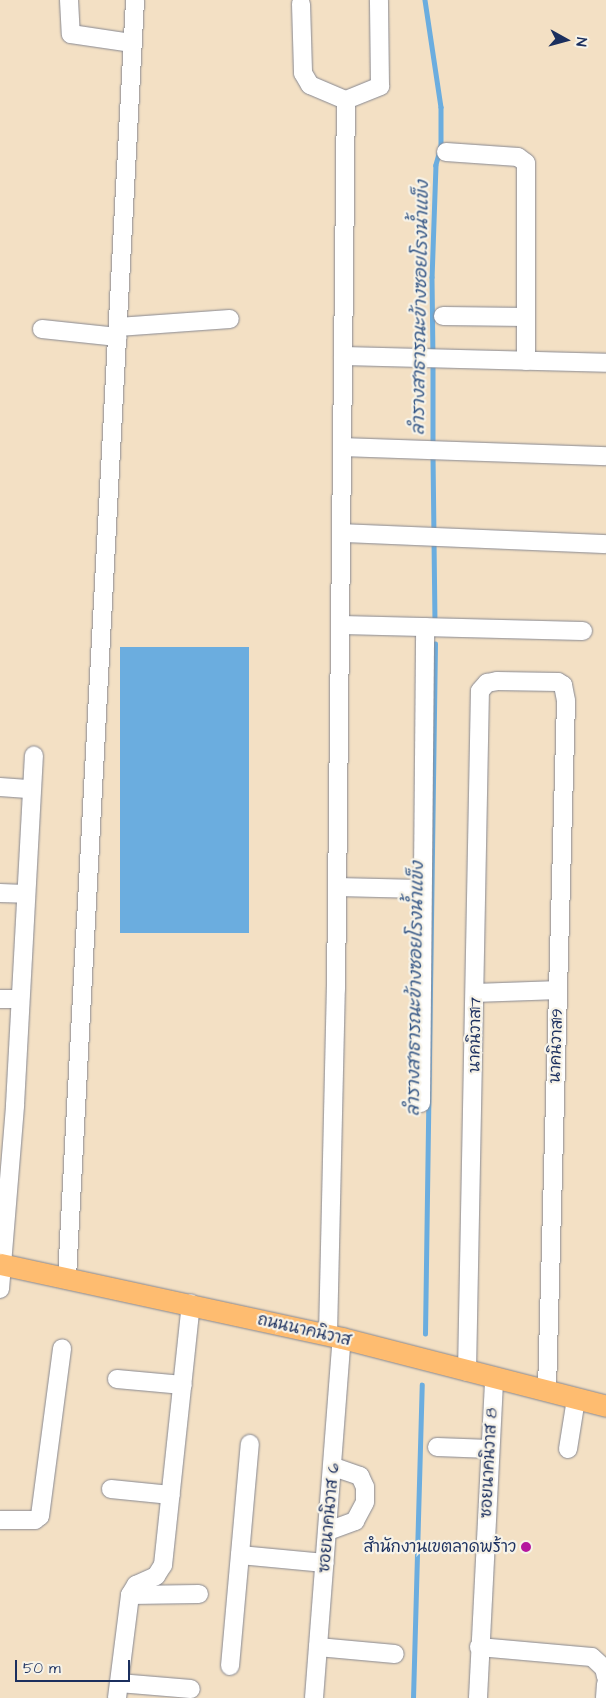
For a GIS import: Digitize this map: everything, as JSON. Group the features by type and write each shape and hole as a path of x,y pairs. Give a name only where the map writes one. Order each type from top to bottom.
{"main road":[{"name":"ถนนนาคนิวาส","path":"2,1264 191,1303 335,1337 606,1406"}],"street":[{"path":"68,0 71,34 132,43"},
{"path":"67,1277 132,43 136,0"},
{"path":"301,4 303,73 310,85 346,100 380,86 380,0"},
{"name":"ซอยนาคนิวาส 6","path":"314,1698 334,1467 337,887 346,100"},
{"path":"446,152 518,157 526,163 526,361"},
{"path":"442,316 526,317"},
{"path":"42,330 118,332 230,319"},
{"path":"343,356 606,363"},
{"path":"343,447 606,456"},
{"path":"342,533 606,544"},
{"path":"341,625 583,631"},
{"path":"421,1102 421,889 425,627"},
{"name":"นาคนิวาส19","path":"480,698 482,686 497,681 558,682 563,685 566,701 547,1392"},
{"name":"นาคนิวาส17","path":"467,1372 476,993 480,698"},
{"path":"0,1288 7,1105 20,999 34,756"},
{"path":"0,787 31,789"},
{"path":"337,887 421,889"},
{"path":"0,893 25,894"},
{"path":"476,993 558,990"},
{"path":"0,999 20,999"},
{"path":"191,1303 172,1495 163,1565 156,1576 136,1585 130,1595 118,1691 191,1689"},
{"path":"0,1520 35,1520 40,1516 62,1348"},
{"path":"117,1378 183,1385"},
{"name":"ซอยนาคนิวาส 8","path":"478,1698 479,1647 494,1379"},
{"path":"568,1449 576,1399"},
{"path":"230,1666 250,1444"},
{"path":"437,1447 490,1449"},
{"path":"328,1531 355,1521 365,1502 365,1487 360,1476 334,1467"},
{"path":"111,1489 172,1495"},
{"path":"240,1555 325,1562"},
{"path":"130,1595 199,1594"},
{"path":"318,1647 395,1654"},
{"path":"479,1647 592,1657 604,1668 606,1678"},
{"path":"605,1698 606,1684"}],"water":[{"path":"120,647 249,647 249,933 120,933"}],"waterway":[{"name":"ลำรางสาธารณะข้างซอยโรงน้ำแข็ง","path":"425,0 441,107 441,147 436,165 432,277 433,355"},
{"name":"ลำรางสาธารณะข้างซอยโรงน้ำแข็ง","path":"433,363 433,447"},
{"name":"ลำรางสาธารณะข้างซอยโรงน้ำแข็ง","path":"433,455 434,532"},
{"name":"ลำรางสาธารณะข้างซอยโรงน้ำแข็ง","path":"434,540 435,619"},
{"name":"ลำรางสาธารณะข้างซอยโรงน้ำแข็ง","path":"425,1334 435,644"},
{"name":"ลำรางสาธารณะข้างซอยโรงน้ำแข็ง","path":"413,1698 422,1385"}],"place":[{"name":"สำนักงานเขตลาดพร้าว","path":"526,1547"}]}
